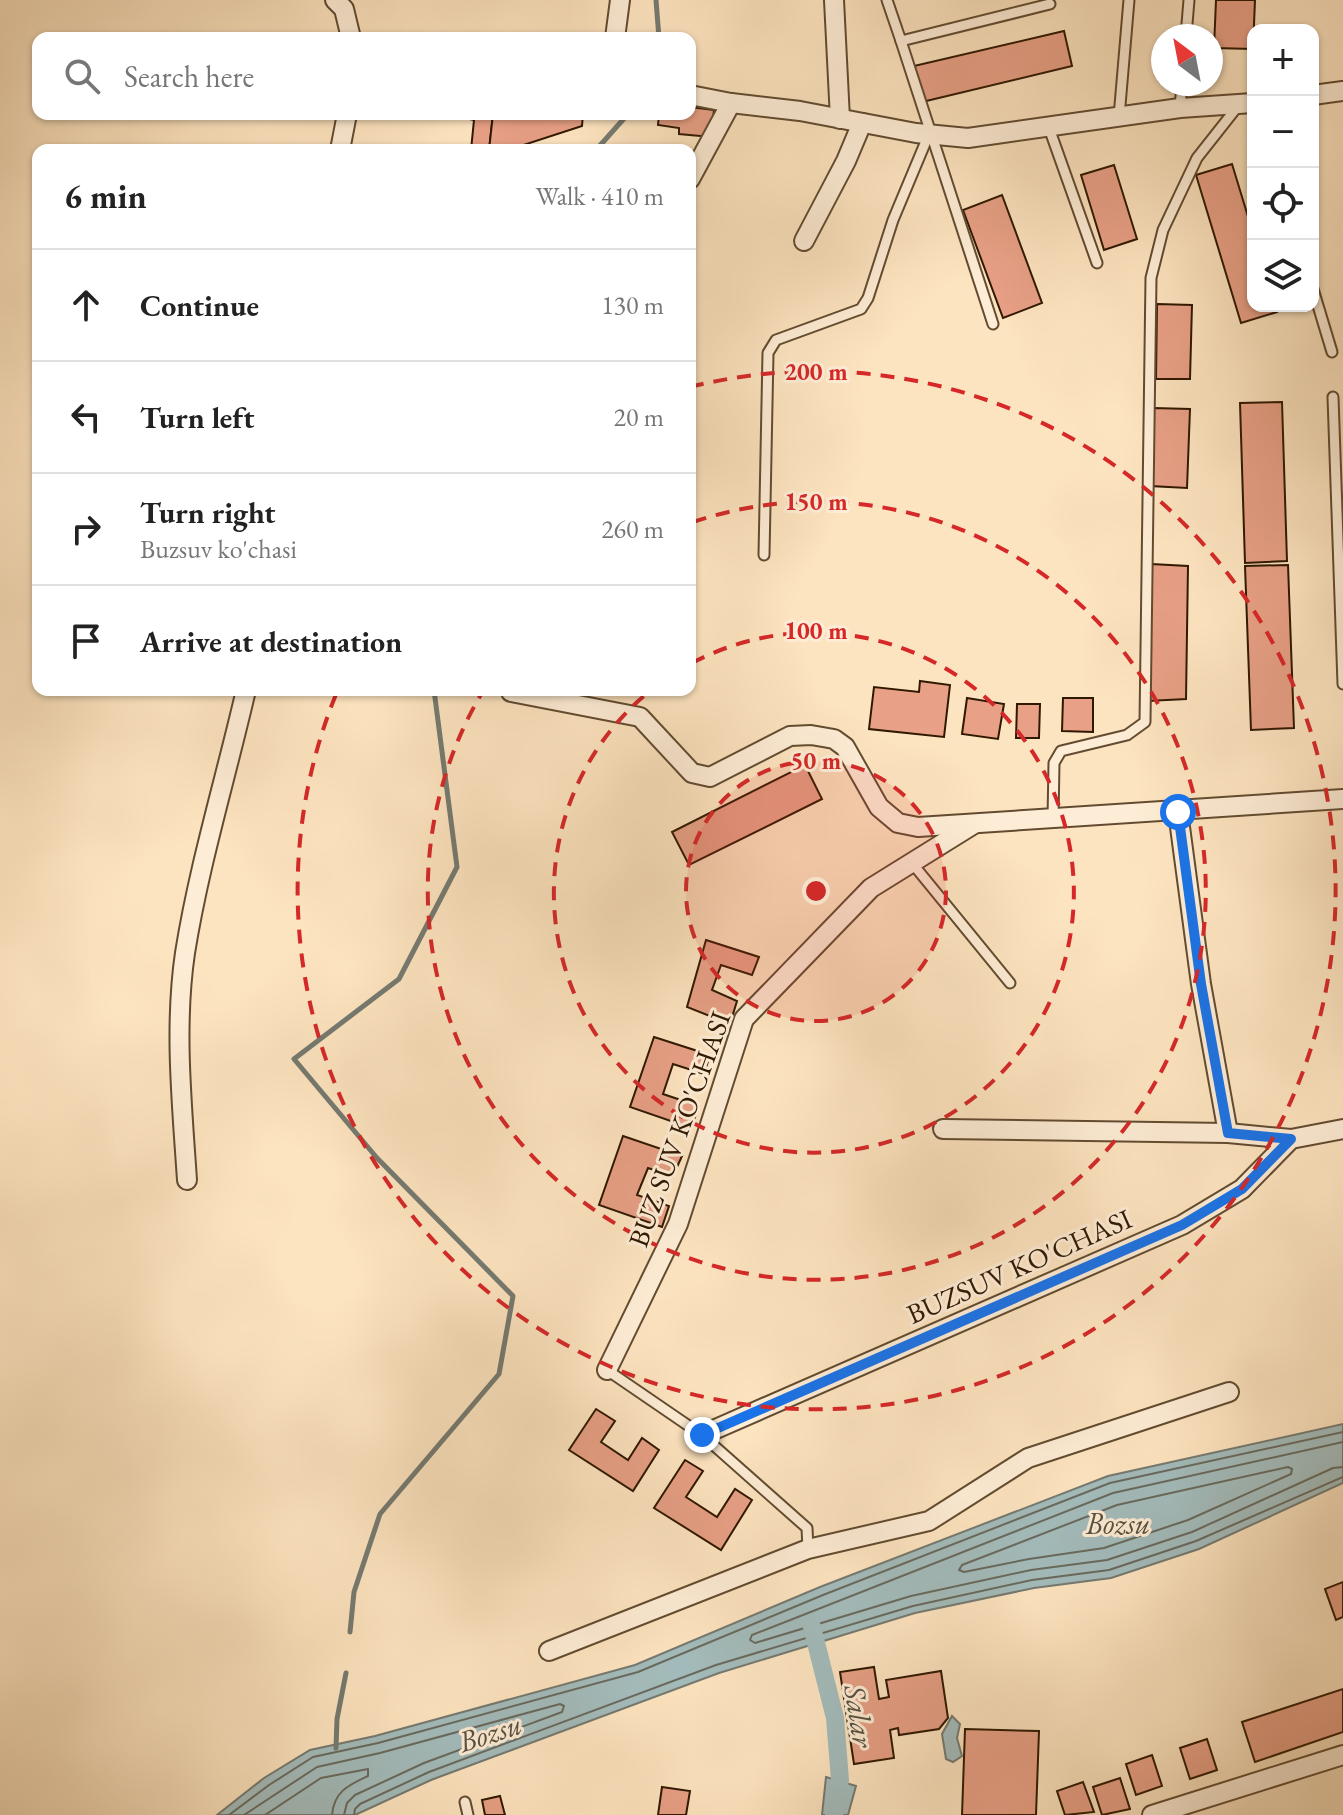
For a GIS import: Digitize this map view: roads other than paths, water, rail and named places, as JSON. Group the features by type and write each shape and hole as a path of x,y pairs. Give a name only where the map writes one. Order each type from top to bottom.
{"street":[{"path":"335,0 344,9 350,32"},
{"path":"616,32 620,0"},
{"path":"834,0 840,119"},
{"path":"1319,94 1343,91"},
{"path":"696,95 968,138 1180,108 1245,104"},
{"path":"696,168 731,103"},
{"path":"341,144 346,120"},
{"path":"804,241 846,161 862,123"},
{"path":"187,1180 181,1080 185,954 245,696"},
{"path":"532,696 640,717 692,773 710,777 790,736 811,735 834,739 845,747 879,807 898,823 918,827 1343,799"},
{"path":"1178,812 1201,984 1228,1133"},
{"name":"BUZ SUV KO'CHASI","path":"607,1370 678,1224 744,1019 871,888 976,823"},
{"path":"943,1129 1228,1133 1291,1139 1343,1129"},
{"name":"BUZSUV KO'CHASI","path":"702,1435 1182,1225 1242,1189 1291,1139"},
{"path":"549,1651 808,1549 929,1521 1028,1458 1229,1392"},
{"path":"1152,1815 1178,1811 1343,1755"}],"lane":[{"path":"887,0 993,324"},
{"path":"1119,117 1129,0"},
{"path":"1187,24 1189,0"},
{"path":"901,41 1050,4"},
{"path":"1180,108 1181,96"},
{"path":"1053,819 1054,763 1061,751 1127,735 1145,722 1151,278 1163,230 1197,158 1245,104"},
{"path":"1049,128 1097,263"},
{"path":"764,555 768,353 776,340 861,309 868,298 893,220 929,134"},
{"path":"1319,309 1332,352"},
{"path":"1333,397 1343,684"},
{"path":"912,863 1010,983"},
{"name":"BUZ SUV KO'CHASI","path":"607,1370 702,1435 807,1528 808,1549"},
{"path":"465,1802 468,1815"}],"water":[{"name":"Bozsu","path":"1343,1424 1343,1483 1199,1549 1111,1578 1034,1588 915,1613 719,1673 431,1780 355,1815 217,1815 264,1778 310,1750 375,1736 635,1665 820,1587 1108,1476"},
{"path":"952,1716 960,1724 957,1738 962,1756 953,1762 946,1759 942,1734"},
{"name":"Salar","path":"826,1777 856,1786 848,1815 822,1815"}],"waterway":[{"path":"656,0 659,32"},
{"path":"601,144 623,120"},
{"path":"350,1632 354,1592 380,1514 499,1374 513,1296 377,1158 294,1059 399,979 457,867 435,696"},
{"name":"Salar","path":"812,1627 835,1718 840,1780 834,1815"},
{"path":"336,1748 337,1719 346,1673"}]}
